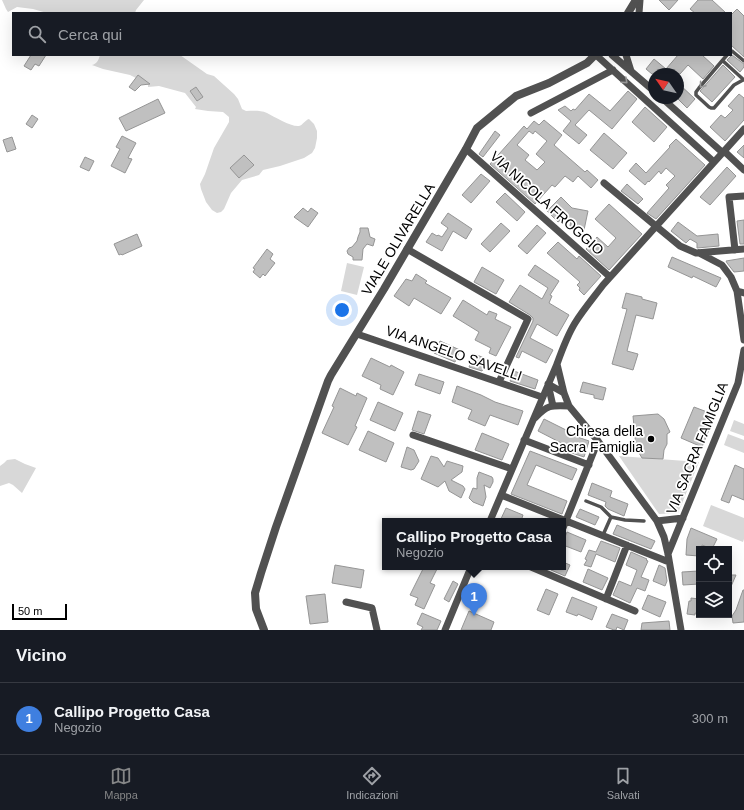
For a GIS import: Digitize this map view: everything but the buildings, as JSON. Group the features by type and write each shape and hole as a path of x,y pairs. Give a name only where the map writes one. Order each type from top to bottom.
{"street":[{"path":"629,12 636,0"},
{"path":"639,12 640,0"},
{"name":"VIALE OLIVARELLA","path":"264,630 256,609 255,593 276,527 328,381 477,128 516,96 588,63 595,56"},
{"path":"597,56 714,162"},
{"path":"613,56 648,86"},
{"path":"626,56 631,72"},
{"path":"531,113 613,70"},
{"path":"669,104 744,170"},
{"path":"491,518 557,364 566,339 575,323 610,277 743,132"},
{"name":"VIA NICOLA FROGGIO","path":"466,149 610,277"},
{"path":"604,183 680,246 699,253 722,265 741,292 744,340"},
{"path":"735,250 729,197 744,196"},
{"path":"407,249 528,319 499,382"},
{"path":"699,253 744,249"},
{"name":"VIA ANGELO SAVELLI","path":"357,334 542,397"},
{"name":"VIA SACRA FAMIGLIA","path":"668,558 738,383 744,350"},
{"path":"557,364 564,393 569,406 598,441 657,521 664,537 681,630"},
{"path":"548,384 564,393"},
{"path":"548,384 553,406"},
{"path":"532,421 543,409 553,406 569,406"},
{"path":"413,435 512,469"},
{"path":"524,440 589,465"},
{"path":"598,441 566,521 627,545 668,558"},
{"path":"501,495 558,518"},
{"path":"657,521 683,518"},
{"path":"606,599 627,545"},
{"path":"445,630 470,570"},
{"path":"547,570 606,599 635,611"},
{"path":"346,602 372,608 377,630"}],"lane":[{"path":"732,51 744,61"},
{"path":"723,61 744,80 734,85 714,108 711,108 696,95 696,92 726,56"},
{"path":"586,501 601,507 611,517 625,520 644,521"},
{"path":"603,535 611,517"}],"shaded area":[{"path":"2,0 144,0 135,12 44,12 17,7 8,12"},
{"path":"100,56 181,56 207,74 214,76 234,94 242,109 246,111 264,112 296,126 299,126 309,119 314,124 317,131 315,148 312,153 304,158 263,170 259,175 242,180 231,193 224,209 217,213 212,210 206,202 200,184 214,148 229,122 229,117 223,112 195,109 196,107 185,93 159,86 148,87 148,85 137,77 136,78 92,65 98,60"},
{"path":"347,263 364,267 357,295 341,291"},
{"path":"734,420 744,424 744,436 730,431"},
{"path":"728,434 744,440 744,453 724,445"},
{"path":"619,456 699,462 678,513 659,514"},
{"path":"15,459 36,468 22,493 9,483 0,486 0,466 7,460"},
{"path":"711,505 744,518 743,542 703,526"}],"place":[{"name":"Chiesa della Sacra Famiglia","path":"651,439"},
{"name":"Callipo Progetto Casa","path":"474,616"}]}
